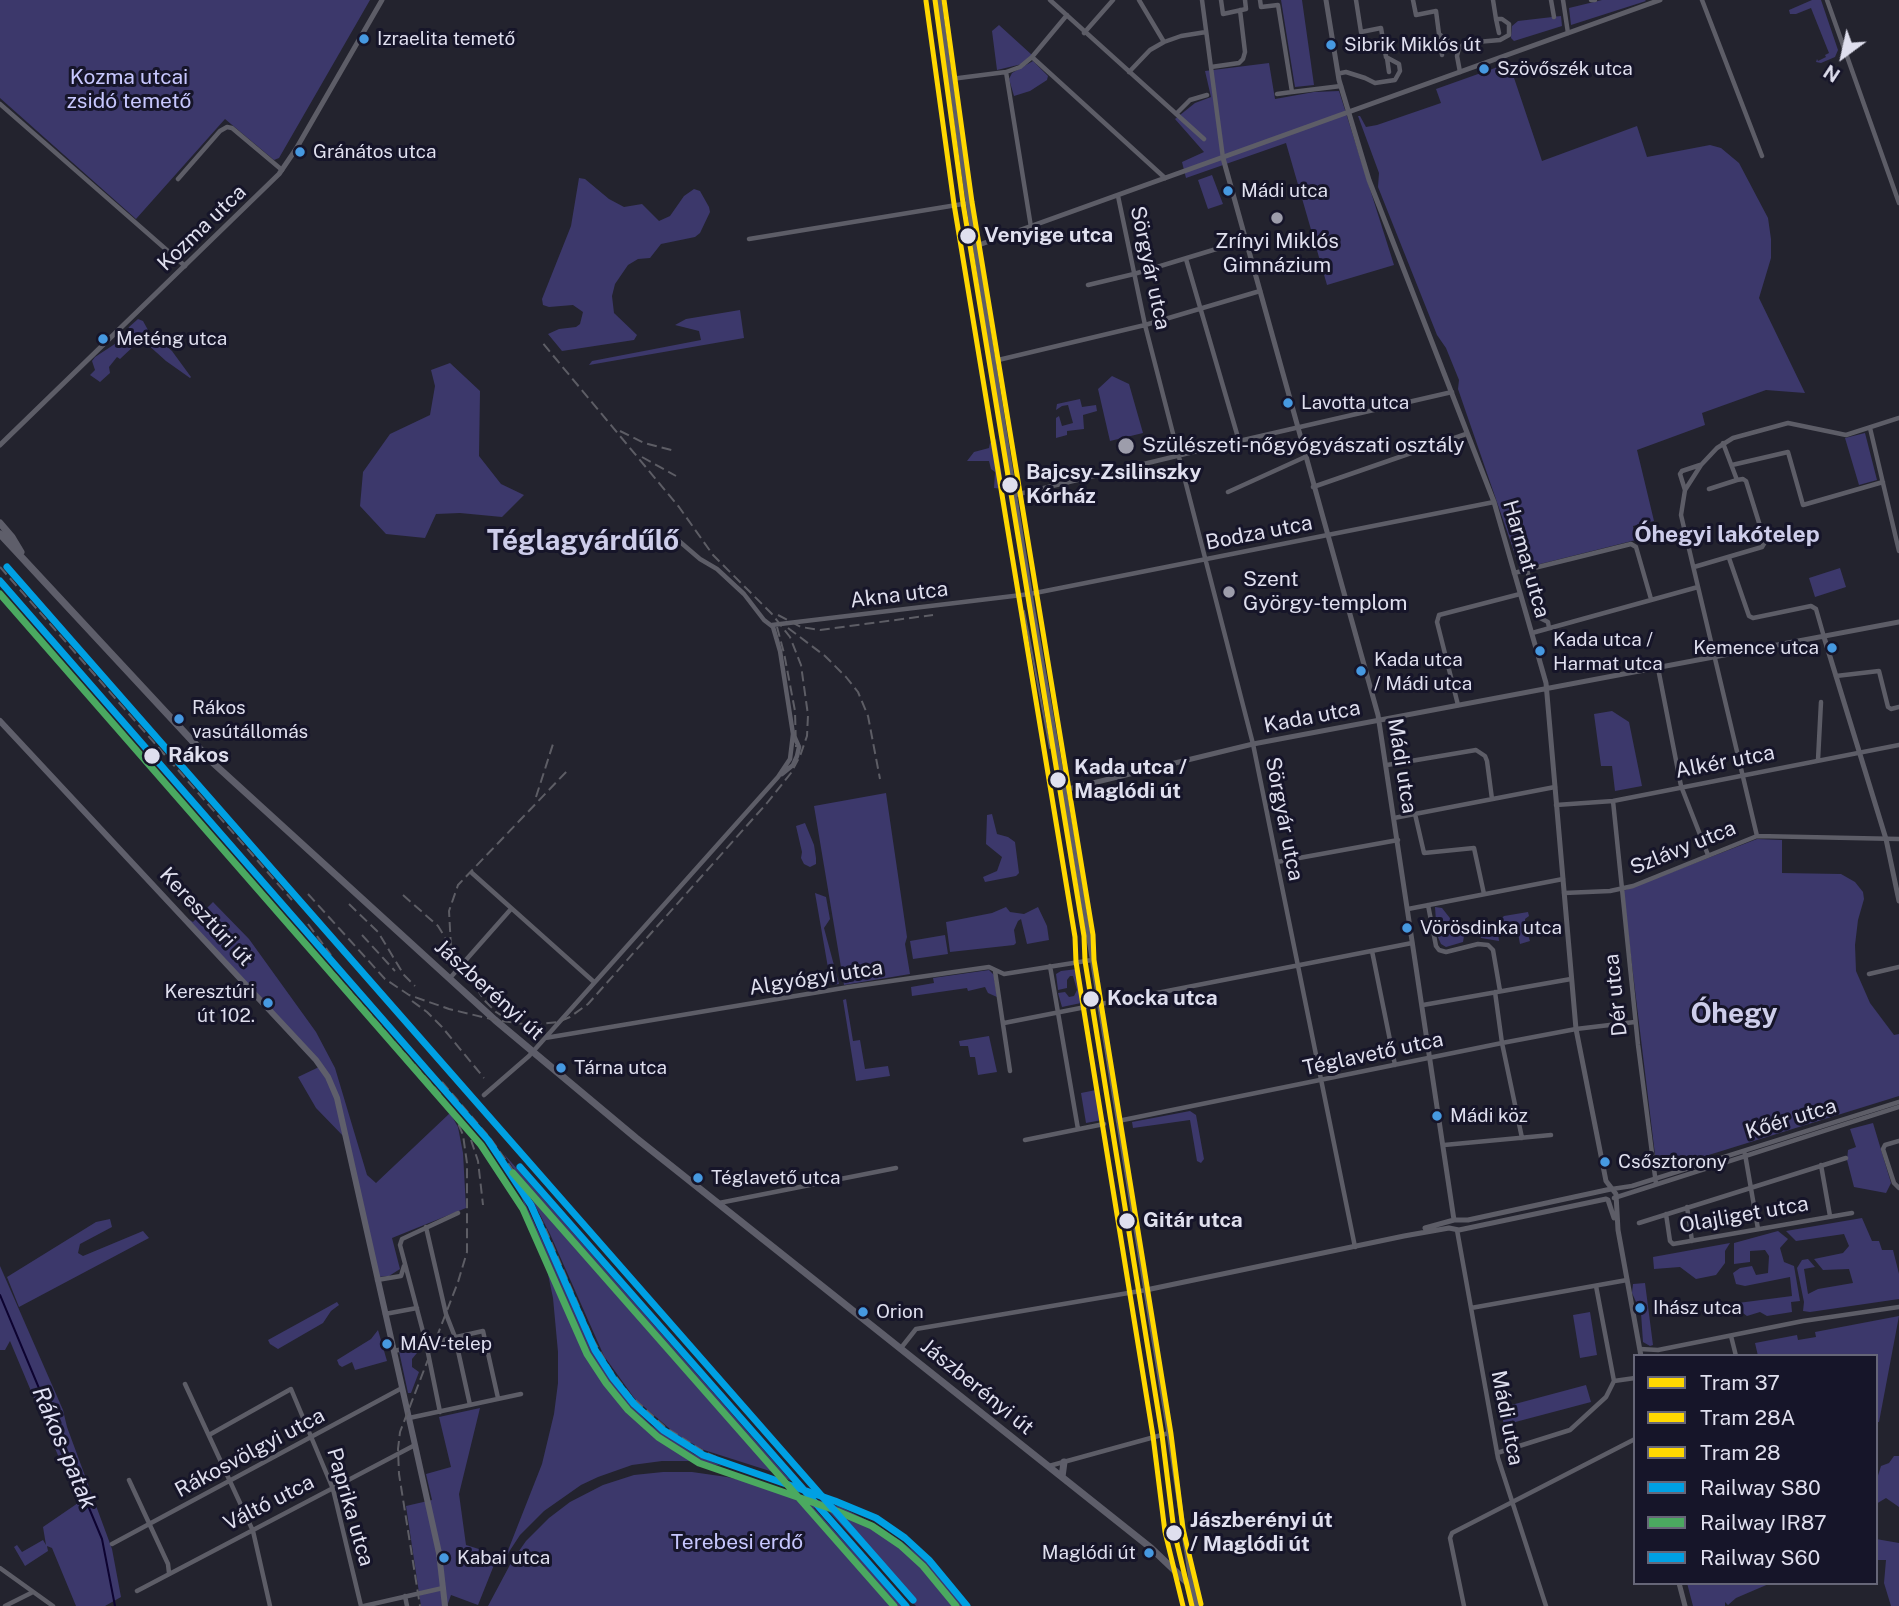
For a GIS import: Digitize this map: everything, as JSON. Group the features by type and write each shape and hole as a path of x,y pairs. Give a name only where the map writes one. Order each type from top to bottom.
{"main road":[{"name":"Jászberényi út","path":"0,523 16,542 28,565"},
{"name":"Jászberényi út","path":"0,534 211,761 449,979 533,1053 1151,1548 1192,1587"},
{"name":"Keresztúri út","path":"0,722 316,1059 328,1077 337,1098 439,1553 445,1606"},
{"path":"1063,1478 1061,1470 1064,1462"},
{"path":"1192,1587 1198,1606"}],"street":[{"name":"Kozma utca","path":"0,445 282,171 382,0"},
{"path":"941,0 969,202 1030,594 1146,1290 1192,1587"},
{"path":"1050,0 1204,139"},
{"path":"1084,33 1113,0"},
{"path":"1139,0 1164,42"},
{"name":"Mádi utca","path":"1202,0 1223,158 1379,720 1456,1225 1497,1453 1546,1606"},
{"path":"1221,0 1223,13 1246,9 1245,0"},
{"path":"1260,0 1261,7 1277,2 1292,92"},
{"name":"Harmat utca","path":"1326,0 1340,86 1390,237 1494,502 1546,689 1576,1029 1609,1189"},
{"path":"1356,0 1361,32 1381,28 1389,72"},
{"path":"1413,0 1416,15 1436,11 1442,55"},
{"path":"1493,0 1499,33"},
{"path":"1551,0 1554,17"},
{"path":"1563,0 1568,34"},
{"path":"976,246 1660,0"},
{"path":"1702,0 1762,156"},
{"path":"1827,0 1899,204"},
{"path":"1211,67 1239,63 1243,59 1245,52 1240,10"},
{"path":"951,79 1006,72 1017,68 1031,57 1067,15"},
{"path":"1460,72 1457,56 1459,48 1465,43 1507,37 1509,24 1502,19 1496,19"},
{"path":"1129,72 1150,50 1164,42 1206,32"},
{"path":"1439,34 1459,48"},
{"path":"1031,57 1166,179"},
{"path":"1341,73 1346,72 1376,83 1395,80 1401,71 1399,64 1387,57"},
{"path":"1006,72 1031,227"},
{"path":"1277,94 1340,86"},
{"path":"1176,114 1191,100 1207,95"},
{"path":"0,104 185,266"},
{"path":"178,179 219,131 227,127 232,128 282,171"},
{"name":"Sörgyár utca","path":"1118,196 1145,325 1253,744 1355,1247"},
{"path":"749,239 969,202"},
{"path":"1088,285 1246,240"},
{"path":"1186,258 1239,440"},
{"path":"994,361 1145,325 1260,291"},
{"path":"1015,495 1239,440 1452,392"},
{"path":"1685,490 1701,464 1723,443 1733,438 1788,423 1842,435 1899,418"},
{"path":"1870,428 1896,523 1899,551"},
{"path":"1313,487 1466,434"},
{"path":"1723,443 1737,480"},
{"path":"1732,465 1786,451 1803,505 1883,482"},
{"path":"1228,492 1305,457"},
{"path":"1701,464 1682,471 1685,490 1681,516 1757,836"},
{"path":"1694,567 1762,547 1765,542 1746,481 1737,480 1709,489"},
{"name":"Bodza utca","path":"1030,594 1494,502"},
{"path":"484,1095 533,1053 778,778 792,767 797,757 799,747 793,734 778,640 772,625 764,620 744,594 718,569 700,559 679,541"},
{"path":"1514,573 1631,544 1636,547 1651,599"},
{"path":"1729,558 1749,616 1753,618 1811,606 1816,608 1886,839 1899,901"},
{"path":"1527,570 1540,618 1548,622 1549,628"},
{"path":"1532,633 1698,587"},
{"name":"Akna utca","path":"772,625 1030,594"},
{"path":"1458,705 1437,622 1441,613 1520,594"},
{"name":"Kada utca","path":"1064,790 1253,744 1899,622"},
{"path":"1658,668 1681,786 1709,855"},
{"path":"1836,676 1879,671 1888,707 1899,707"},
{"path":"1818,760 1821,702"},
{"name":"Alkér utca","path":"1556,805 1613,801 1899,745"},
{"path":"1387,765 1476,750 1485,756 1487,761 1492,799"},
{"path":"1394,818 1555,787"},
{"name":"Dér utca","path":"1613,801 1620,889 1655,1181"},
{"path":"1415,814 1424,853 1474,848 1484,894"},
{"name":"Szlávy utca","path":"1564,894 1620,889 1757,836 1899,839"},
{"path":"1277,862 1398,840"},
{"path":"472,873 594,982"},
{"path":"1408,909 1563,879"},
{"path":"1428,905 1439,950 1446,952 1478,944 1488,945 1493,950 1502,1043 1522,1138"},
{"path":"449,979 511,909"},
{"path":"1004,1023 1413,942"},
{"path":"1372,951 1395,1065"},
{"name":"Algyógyi utca","path":"544,1038 989,967 1004,974 1092,960"},
{"path":"1050,966 1078,1129"},
{"path":"1869,974 1899,967"},
{"path":"995,970 1010,1071"},
{"path":"1423,1005 1571,979"},
{"name":"Téglavető utca","path":"1118,1121 1502,1043 1576,1029 1635,1022"},
{"name":"Kőér utca","path":"1609,1199 1655,1181 1899,1105"},
{"path":"1025,1140 1104,1124"},
{"path":"1444,1145 1551,1135"},
{"path":"1899,1141 1885,1145 1883,1149 1894,1183 1899,1188"},
{"path":"1745,1153 1758,1229"},
{"path":"1639,1223 1846,1157"},
{"path":"1821,1165 1830,1216"},
{"path":"719,1203 896,1168"},
{"name":"Kőér utca","path":"1609,1189 1655,1181"},
{"path":"900,1349 916,1329 1146,1290 1456,1225 1609,1189"},
{"name":"Harmat utca","path":"1609,1189 1604,1194 1609,1199 1618,1230 1641,1353"},
{"name":"Harmat utca","path":"1609,1189 1615,1191 1609,1199"},
{"path":"1456,1225 1609,1199"},
{"path":"1688,1207 1692,1241"},
{"path":"440,1412 426,1343 400,1245 402,1239 458,1213"},
{"name":"Olajliget utca","path":"1666,1214 1671,1243 1852,1213"},
{"path":"426,1227 470,1405"},
{"path":"377,1280 401,1276 405,1271 404,1262"},
{"path":"1471,1308 1627,1280"},
{"path":"1497,1453 1570,1430 1606,1397 1614,1381 1596,1286"},
{"path":"1641,1353 1802,1321 1899,1307"},
{"path":"385,1314 417,1308"},
{"path":"394,1351 483,1331 499,1398"},
{"path":"1731,1336 1736,1354"},
{"path":"1654,1354 1658,1350"},
{"path":"1614,1381 1633,1378"},
{"path":"186,1384 253,1531 270,1606"},
{"name":"Rákosvölgyi utca","path":"112,1544 402,1388"},
{"name":"Paprika utca","path":"209,1435 291,1389 332,1489 362,1606"},
{"path":"409,1418 521,1394"},
{"path":"1048,1466 1169,1433"},
{"path":"1464,1606 1450,1536 1455,1531 1633,1440"},
{"name":"Váltó utca","path":"137,1591 415,1445"},
{"path":"129,1480 168,1564 169,1573"},
{"path":"0,1569 53,1606"},
{"path":"1680,1585 1685,1606"},
{"path":"362,1606 444,1588"},
{"path":"5,1606 33,1592"},
{"path":"405,1596 407,1606"}],"green space":[{"name":"Kozma utcai zsidó temető","path":"0,0 370,0 279,158 274,160 225,119 136,219 0,98"},
{"path":"1281,0 1302,0 1314,85 1295,87"},
{"path":"1602,0 1646,1 1571,25 1569,8"},
{"path":"1812,0 1821,0 1838,50 1835,57 1821,63 1816,62 1817,59 1818,61 1826,57 1829,53 1811,8 1796,14 1790,14 1789,10"},
{"path":"1561,16 1562,26 1514,41 1511,38 1512,26 1518,21"},
{"path":"999,25 1032,55 1022,64 997,70 992,31"},
{"path":"1033,61 1048,76 1047,80 1030,91 1014,96 1009,79 1012,73"},
{"path":"1269,63 1275,99 1314,92 1339,91 1394,265 1327,285 1286,143 1186,178 1182,162 1204,152 1175,119 1195,103 1211,97 1205,71"},
{"path":"1509,63 1542,161 1637,126 1647,157 1710,145 1721,148 1739,163 1768,218 1771,258 1759,298 1805,393 1766,390 1702,413 1705,425 1637,450 1654,521 1633,526 1636,540 1520,569 1458,389 1459,380 1446,348 1437,335 1378,187 1379,173 1358,116 1366,127 1441,103 1436,89"},
{"path":"1212,175 1223,204 1208,209 1198,180"},
{"path":"579,178 585,179 609,199 624,207 642,204 659,221 670,216 684,196 694,189 700,191 710,212 700,233 695,237 661,244 650,258 638,259 628,265 615,284 612,296 614,313 637,335 634,340 562,351 548,334 559,329 576,327 580,324 583,312 573,305 549,307 543,305 542,299 571,226"},
{"path":"740,310 744,338 589,365 592,361 701,340 699,331 675,325 686,319"},
{"path":"138,319 172,351 190,378 146,343 136,344 120,359 117,357 109,367 110,373 100,382 90,375 95,370 92,361 95,357 124,338 129,327"},
{"path":"450,363 480,391 479,456 501,484 524,495 502,517 436,514 425,538 386,534 360,506 363,472 390,434 430,415 435,386 431,370"},
{"path":"1112,376 1129,384 1143,433 1110,441 1098,389"},
{"path":"1080,399 1082,407 1096,405 1097,411 1083,415 1084,429 1067,431 1067,435 1056,438 1056,418 1059,416 1062,426 1073,423 1068,405 1056,410 1057,404"},
{"path":"1865,433 1877,480 1859,485 1845,438"},
{"path":"996,439 1004,489 994,488 995,472 989,461 967,461 974,452 989,448 990,443"},
{"path":"1840,568 1846,587 1815,597 1809,578"},
{"path":"1612,711 1629,722 1642,786 1615,791 1612,766 1601,766 1594,714"},
{"path":"886,793 910,974 844,985 814,806"},
{"path":"992,814 997,834 1015,842 1019,873 1016,876 985,882 983,877 997,871 1002,857 986,844 987,815"},
{"path":"805,823 816,858 816,864 810,867 804,864 801,858 796,826"},
{"path":"1757,839 1782,840 1782,873 1841,874 1855,882 1863,892 1855,945 1856,971 1870,1003 1894,1035 1899,1034 1899,1096 1657,1171 1623,891"},
{"path":"815,893 826,897 830,919 824,928 839,984 831,985"},
{"path":"213,902 249,939 316,1032 335,1068 367,1175 376,1183 450,1113 458,1127 463,1153 466,1208 392,1238 400,1269 389,1276 377,1277 346,1139 316,1108 298,1077 319,1067 182,915 193,922"},
{"path":"1006,907 1010,912 1024,914 1038,907 1047,926 1049,940 1027,944 1021,919 1014,930 1014,945 950,952 946,922 992,913"},
{"path":"1435,907 1442,908 1453,922 1465,930 1463,942 1446,947 1441,944 1437,935"},
{"path":"1528,912 1525,926 1530,941 1520,944 1518,933 1512,927 1498,932 1499,941 1481,938 1480,932 1497,929 1496,924 1504,916"},
{"path":"945,935 948,954 913,959 910,941"},
{"path":"1077,969 1084,997 1081,1003 1062,1007 1058,993 1065,992 1069,997 1074,996 1077,990 1073,976 1070,976 1067,988 1058,990 1056,974"},
{"path":"989,970 994,975 997,997 988,993 985,987 912,996 911,987 934,983 933,978"},
{"path":"846,999 853,1041 860,1040 865,1069 888,1066 890,1076 856,1081 843,1000"},
{"path":"989,1036 997,1072 978,1075 975,1057 970,1057 968,1046 960,1046 959,1041"},
{"path":"1096,1090 1102,1120 1086,1123 1081,1093"},
{"path":"1190,1111 1196,1115 1204,1159 1201,1163 1197,1161 1190,1120 1133,1128 1132,1122"},
{"path":"1873,1123 1891,1183 1886,1193 1854,1187 1847,1160 1848,1150 1856,1147 1850,1129"},
{"path":"504,1154 791,1481 773,1472 704,1450 677,1435 635,1399 604,1356 550,1234 525,1186"},
{"path":"518,1188 598,1359 611,1380 651,1425 694,1454 722,1466 691,1461 662,1461 632,1465 598,1477 581,1485 544,1511 520,1535 505,1558 542,1464 558,1383 553,1298 545,1260"},
{"path":"1862,1218 1872,1241 1879,1241 1882,1250 1893,1250 1899,1274 1899,1299 1803,1311 1804,1302 1797,1268 1802,1260 1808,1259 1815,1267 1804,1269 1808,1294 1818,1289 1853,1283 1849,1269 1823,1270 1814,1259 1843,1253 1849,1246 1844,1234 1796,1241 1786,1231"},
{"path":"110,1219 112,1227 80,1244 78,1253 83,1256 143,1231 149,1238 19,1307 7,1277 96,1222"},
{"path":"1778,1231 1788,1239 1780,1248 1784,1262 1794,1266 1800,1301 1791,1302 1792,1312 1767,1316 1760,1312 1747,1316 1740,1311 1738,1303 1792,1296 1790,1277 1745,1286 1736,1284 1733,1273 1740,1268 1752,1266 1756,1275 1768,1273 1769,1256 1765,1250 1750,1251 1750,1262 1734,1264 1734,1243"},
{"path":"1730,1243 1725,1251 1725,1263 1716,1275 1696,1279 1680,1267 1654,1269 1653,1257"},
{"path":"0,1266 63,1410 112,1549 121,1597 105,1606 76,1606 52,1548 47,1546 48,1551 25,1566 14,1547 17,1545 22,1552 43,1540 46,1545 43,1527 78,1503 10,1341 5,1350 0,1350"},
{"path":"1645,1283 1653,1345 1650,1346 1643,1342 1641,1313 1632,1293 1633,1284"},
{"path":"337,1302 339,1305 323,1323 278,1349 270,1344 268,1340"},
{"path":"1590,1312 1597,1355 1580,1358 1573,1315"},
{"path":"1899,1316 1879,1422 1878,1354 1758,1354 1755,1343 1797,1335 1798,1340 1816,1337 1815,1332"},
{"path":"378,1330 387,1361 355,1370 352,1362 342,1367 339,1365 337,1360 371,1339"},
{"path":"416,1339 421,1341 421,1348 412,1359 412,1367 419,1372 411,1393 408,1393 399,1351 410,1348"},
{"path":"1586,1385 1591,1402 1504,1425 1500,1408"},
{"path":"480,1408 459,1494 466,1545 498,1555 478,1605 451,1595 447,1606 421,1606 406,1506 432,1500 426,1474 451,1467 439,1417"},
{"path":"1894,1456 1899,1456 1899,1507 1886,1498 1878,1503 1878,1476 1881,1466 1889,1463"},
{"name":"Terebesi erdő","path":"692,1472 727,1477 789,1491 841,1507 880,1527 927,1561 964,1606 916,1606 820,1502 814,1508 903,1606 488,1606 512,1561 526,1541 549,1518 570,1502 603,1485 634,1475"},
{"path":"1878,1539 1899,1543 1899,1606 1891,1606 1884,1583 1886,1560 1878,1560"},
{"path":"1688,1585 1766,1585 1736,1598 1728,1605 1725,1602 1725,1606 1693,1606"}],"waterway":[{"name":"Rákos-patak","path":"0,1295 102,1539 115,1606"}],"tram line":[{"name":"37","path":"935,0 963,203 1084,936 1085,961 1162,1435 1174,1531 1192,1606"},
{"name":"28","path":"944,0 972,202 1093,935 1094,960 1171,1434 1183,1529 1201,1604"},
{"name":"28A","path":"926,1 954,204 1075,937 1076,962 1153,1436 1165,1532 1183,1606"},
{"path":"1024,611 1050,748"}],"railway":[{"path":"308,894 385,979 409,995 449,1009 495,1020 530,1025 558,1022 588,1004 767,803 791,773 800,756 807,736 808,715 801,665 790,637 772,614 713,555 679,507 541,341"},
{"path":"620,431 644,443 675,451"},
{"path":"642,457 676,476"},
{"path":"0,567 292,900"},
{"path":"778,615 801,627 820,630 933,615"},
{"path":"777,627 795,711 796,747"},
{"path":"788,628 825,656 858,692 868,716 880,779"},
{"path":"536,797 553,744"},
{"path":"147,760 442,1096 463,1135 467,1163 467,1252 400,1432 398,1449 399,1474 420,1606"},
{"path":"451,947 449,911 458,885 568,770"},
{"path":"403,895 438,926 484,1000 507,1019"},
{"path":"349,904 378,932 404,975 415,986"},
{"path":"308,924 331,955"},
{"path":"362,935 395,971"},
{"path":"412,1001 442,1027 484,1078"},
{"path":"442,1082 490,1138 520,1180 546,1230 594,1341 631,1396 665,1427 705,1452 735,1465 803,1487"},
{"path":"471,1140 478,1161 483,1205"}],"rail line":[{"name":"S60","path":"7,567 913,1600"},
{"name":"S80","path":"0,581 488,1140 531,1205 595,1350 634,1404 663,1430 703,1455 876,1518 905,1538 929,1560 967,1606"},
{"name":"IR87","path":"0,594 481,1145 523,1209 587,1354 628,1410 658,1437 699,1463 832,1509 872,1526 900,1545 923,1566 956,1606"},
{"name":"S80","path":"520,1167 906,1606"},
{"name":"IR87","path":"513,1173 894,1606"}],"place":[{"name":"Izraelita temető","path":"364,39"},
{"name":"Sibrik Miklós út","path":"1331,45"},
{"name":"Szövőszék utca","path":"1484,69"},
{"name":"Gránátos utca","path":"300,152"},
{"name":"Mádi utca","path":"1228,191"},
{"name":"Zrínyi Miklós Gimnázium","path":"1277,218"},
{"name":"Venyige utca","path":"968,236"},
{"name":"Meténg utca","path":"103,339"},
{"name":"Lavotta utca","path":"1288,403"},
{"name":"Szülészeti-nőgyógyászati osztály","path":"1126,446"},
{"name":"Bajcsy-Zsilinszky Kórház","path":"1010,485"},
{"name":"Szent György-templom","path":"1229,592"},
{"name":"Kemence utca","path":"1832,648"},
{"name":"Kada utca / Harmat utca","path":"1540,651"},
{"name":"Kada utca / Mádi utca","path":"1361,671"},
{"name":"Rákos vasútállomás","path":"179,719"},
{"name":"Rákos","path":"152,756"},
{"name":"Kada utca / Maglódi út","path":"1058,780"},
{"name":"Vörösdinka utca","path":"1407,928"},
{"name":"Kocka utca","path":"1091,999"},
{"name":"Keresztúri út 102.","path":"268,1003"},
{"name":"Tárna utca","path":"561,1068"},
{"name":"Mádi köz","path":"1437,1116"},
{"name":"Csősztorony","path":"1605,1162"},
{"name":"Téglavető utca","path":"698,1178"},
{"name":"Gitár utca","path":"1127,1221"},
{"name":"Ihász utca","path":"1640,1308"},
{"name":"Orion","path":"863,1312"},
{"name":"MÁV-telep","path":"387,1344"},
{"name":"Jászberényi út / Maglódi út","path":"1174,1533"},
{"name":"Maglódi út","path":"1149,1553"},
{"name":"Kabai utca","path":"444,1558"}],"district":[{"name":"Óhegyi lakótelep","path":"1727,535"},
{"name":"Téglagyárdűlő","path":"583,541"},
{"name":"Óhegy","path":"1734,1014"}]}
